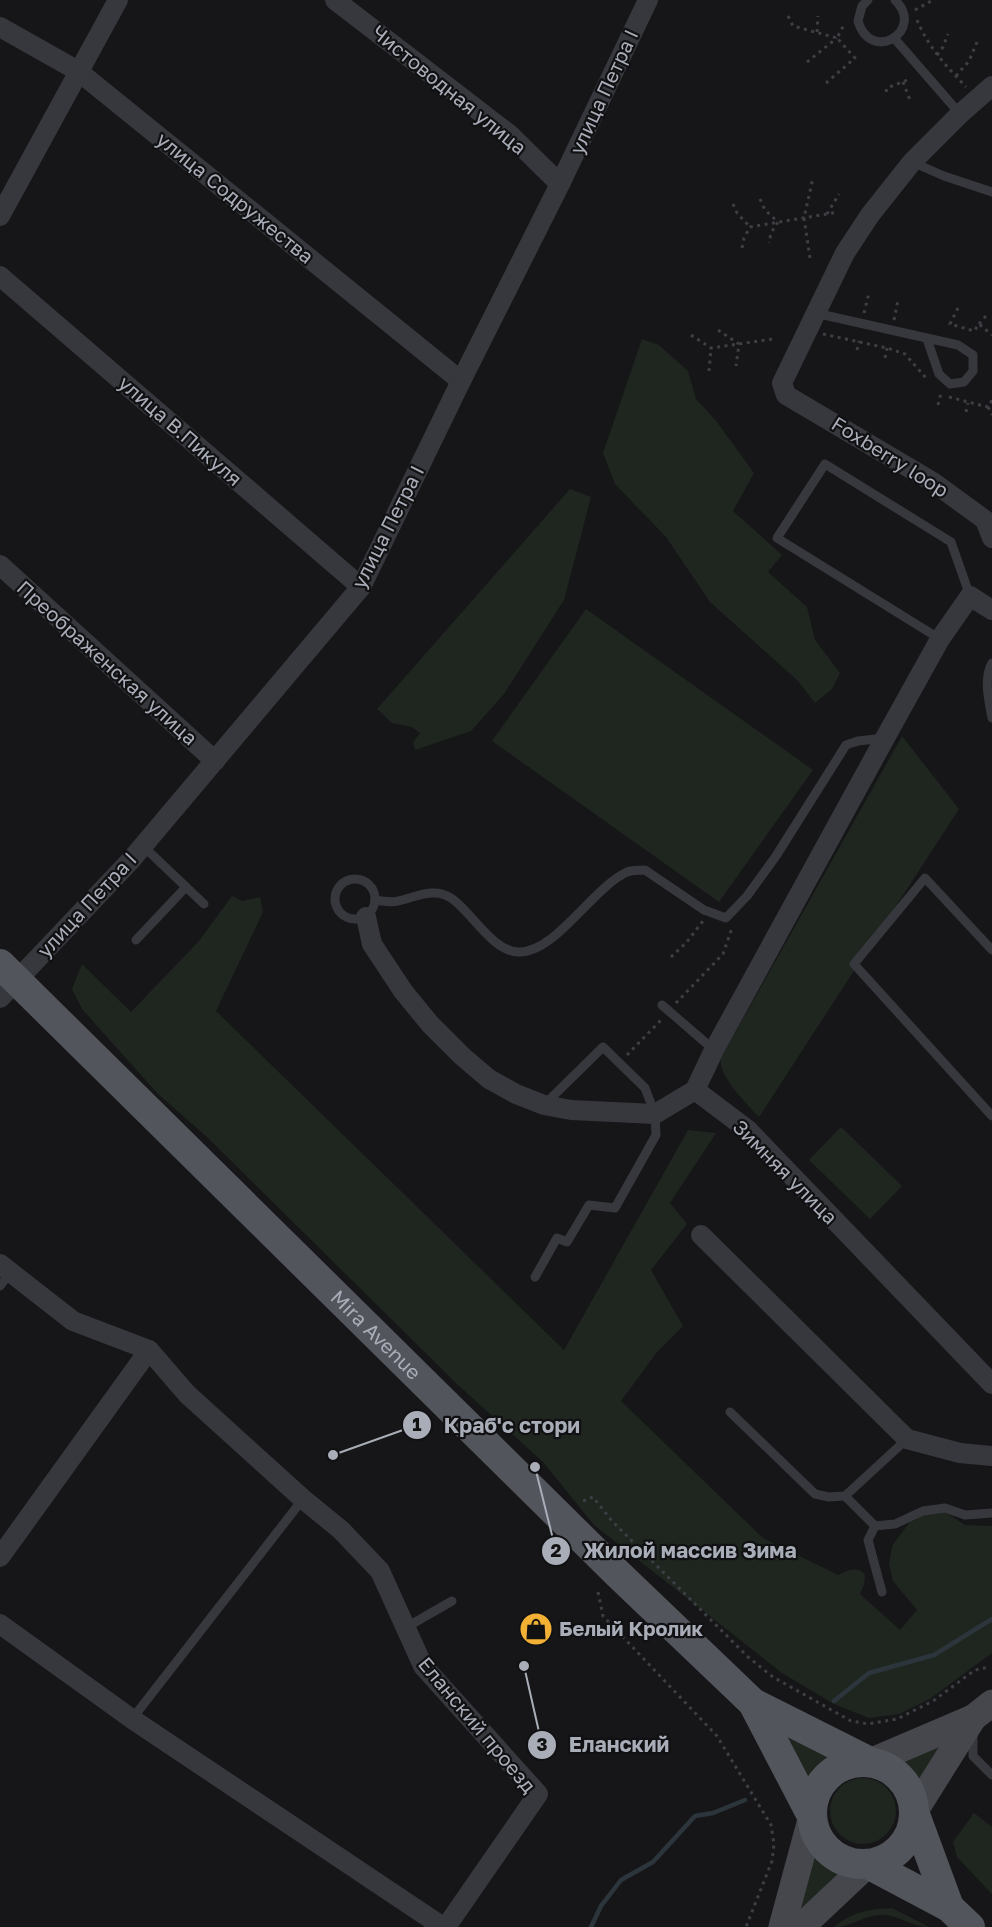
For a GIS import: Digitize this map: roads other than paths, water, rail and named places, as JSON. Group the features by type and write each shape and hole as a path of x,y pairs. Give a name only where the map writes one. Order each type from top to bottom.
{"main road":[{"name":"Mira Avenue","path":"6,980 753,1703 870,1762"},
{"name":"Mira Avenue","path":"753,1703 812,1816"},
{"path":"914,1812 909,1834 896,1852 883,1860 868,1864 841,1859 830,1852 820,1842 814,1829 812,1816 813,1801 818,1787 828,1775 840,1767 855,1762 870,1762 884,1766 896,1774 908,1791 914,1812 959,1917"},
{"path":"868,1864 959,1917"}],"street":[{"path":"0,216 118,0"},
{"name":"Чистоводная улица","path":"335,0 509,134 560,184"},
{"name":"улица Петра I","path":"6,980 143,846 361,587 648,0"},
{"name":"улица Содружества","path":"0,27 78,71 461,381"},
{"path":"815,313 845,253 870,215 912,162 992,86"},
{"name":"улица В.Пикуля","path":"0,276 361,587"},
{"name":"Foxberry loop","path":"815,313 782,383 786,395 933,482 985,520 992,538"},
{"name":"Преображенская улица","path":"0,566 215,761"},
{"path":"370,908 372,944 404,991 430,1024 489,1079 516,1094 544,1105 571,1110 655,1114 694,1090 940,639 970,596 992,610"},
{"name":"Зимняя улица","path":"694,1090 748,1130 992,1384"},
{"path":"701,1235 907,1439 960,1453 992,1456"},
{"path":"0,1557 149,1350 73,1321 3,1274"},
{"name":"Еланский проезд","path":"149,1350 187,1394 303,1499 341,1530 380,1572 423,1666 538,1794 445,1927"},
{"path":"0,1624 132,1719 445,1927"},
{"path":"870,1762 983,1711"},
{"path":"914,1812 983,1711"},
{"path":"782,1927 812,1816"},
{"path":"801,1927 868,1864"}],"lane":[{"path":"868,0 859,13 860,29 865,35 879,42 894,38 903,27 904,20 900,6 895,0"},
{"path":"894,38 960,114"},
{"path":"912,162 944,176 992,192"},
{"path":"815,313 958,345 973,355 973,371 964,382 950,384 939,374 927,339"},
{"path":"940,639 777,538 825,464 951,542 970,596"},
{"path":"992,663 988,670 992,718"},
{"path":"370,908 434,892 451,898 491,937 503,947 516,953 538,949 599,893 627,872 645,870 709,912 726,918 747,896 776,856 846,745 858,741 885,738"},
{"path":"143,846 204,904"},
{"path":"992,950 925,878 854,964 992,1116"},
{"path":"136,940 186,887"},
{"path":"665,1008 714,1050"},
{"path":"535,1277 557,1238 567,1242 589,1205 615,1208 656,1135 655,1114 645,1089 603,1047 544,1105"},
{"path":"730,1412 815,1494 829,1497 845,1496 907,1439"},
{"path":"845,1496 875,1526"},
{"path":"132,1719 303,1499"},
{"path":"875,1526 895,1524 923,1511 945,1508 965,1515 992,1514"},
{"path":"875,1526 868,1540 882,1592"},
{"path":"405,1628 452,1600"},
{"path":"983,1711 973,1756 992,1775"}],"waterway":[{"path":"834,1701 869,1673 934,1655 992,1619"},
{"path":"591,1927 601,1906 621,1880 653,1862 695,1816 713,1813 745,1800"}],"place":[{"name":"Краб'с стори","path":"333,1455"},
{"name":"Жилой массив Зима","path":"535,1467"},
{"name":"Белый Кролик","path":"536,1629"},
{"name":"Еланский","path":"524,1666"}]}
